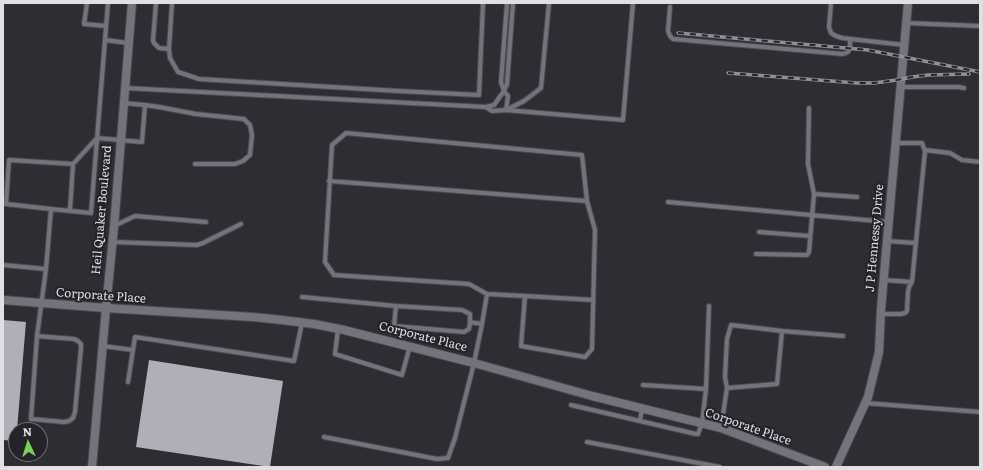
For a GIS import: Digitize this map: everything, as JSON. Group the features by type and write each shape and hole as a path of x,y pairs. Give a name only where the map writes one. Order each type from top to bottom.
{"street":[{"name":"Heil Quaker Boulevard","path":"92,467 114,227 132,3"},
{"name":"J P Hennessy Drive","path":"836,467 868,397 878,352 880,314 908,3"},
{"name":"Corporate Place","path":"3,300 42,304 253,317 302,322 338,329 474,362 592,396 721,428 825,467"}],"lane":[{"path":"87,3 84,24 106,26"},
{"path":"73,164 9,160 4,204 92,213 108,3"},
{"path":"156,3 154,44 159,48 169,49"},
{"path":"172,3 169,49 170,58 178,72 199,79 479,95 483,3"},
{"path":"506,110 508,96 504,91 501,82 507,3"},
{"path":"125,88 486,107 494,105 507,84 513,3"},
{"path":"506,110 524,101 541,88 549,3"},
{"path":"486,107 492,112 506,110 623,120 633,3"},
{"path":"831,3 829,27 831,33 836,36 904,45"},
{"path":"670,7 668,31 673,39 843,54 848,52 850,48 850,39"},
{"path":"906,23 980,26"},
{"path":"105,40 128,43"},
{"path":"900,87 958,86 964,88"},
{"path":"124,103 159,107 196,114 244,119 250,125 252,135 250,154 243,161 235,164 195,164"},
{"path":"97,138 142,142 145,106"},
{"path":"756,254 807,256 809,252 814,194 808,164 809,108"},
{"path":"525,296 521,346 585,357 592,349 595,230 587,201 582,155 346,133 332,145 325,262 334,275 469,284 487,294 525,296 593,300"},
{"path":"70,210 73,164 97,138"},
{"path":"880,314 905,314 907,311 909,287 912,282 925,150 922,143 895,142"},
{"path":"925,150 950,153 962,160 980,162"},
{"path":"329,181 587,201"},
{"path":"814,194 857,197"},
{"path":"668,202 888,222"},
{"path":"37,336 74,339 81,344 75,412 73,418 69,421 64,422 31,419 37,336 46,270 51,209"},
{"path":"114,227 135,216 206,222"},
{"path":"112,242 196,245 241,224"},
{"path":"759,232 810,236"},
{"path":"887,241 916,243"},
{"path":"3,265 46,270"},
{"path":"883,280 912,282"},
{"path":"324,437 437,458 448,458 455,438 474,362 487,294"},
{"path":"302,297 396,306 462,310 470,314 469,329 464,332 394,326 396,306"},
{"path":"571,406 698,434 702,423 706,389 709,306"},
{"path":"128,382 135,337 294,361 302,322"},
{"path":"470,322 482,324"},
{"path":"721,428 727,388 725,377 727,339 731,325 843,336"},
{"path":"338,329 335,354 402,375 410,346"},
{"path":"727,388 777,384 782,331"},
{"path":"102,346 133,350"},
{"path":"643,385 706,389"},
{"path":"865,403 980,412"},
{"path":"640,421 642,408"},
{"path":"587,442 720,467"}],"building":[{"path":"3,320 26,322 18,422 8,422 8,440 3,440"},
{"path":"149,360 283,381 270,467 136,447"}],"railway":[{"path":"678,33 868,50 980,72"},
{"path":"728,73 857,83 874,83 928,75 969,74"}]}
